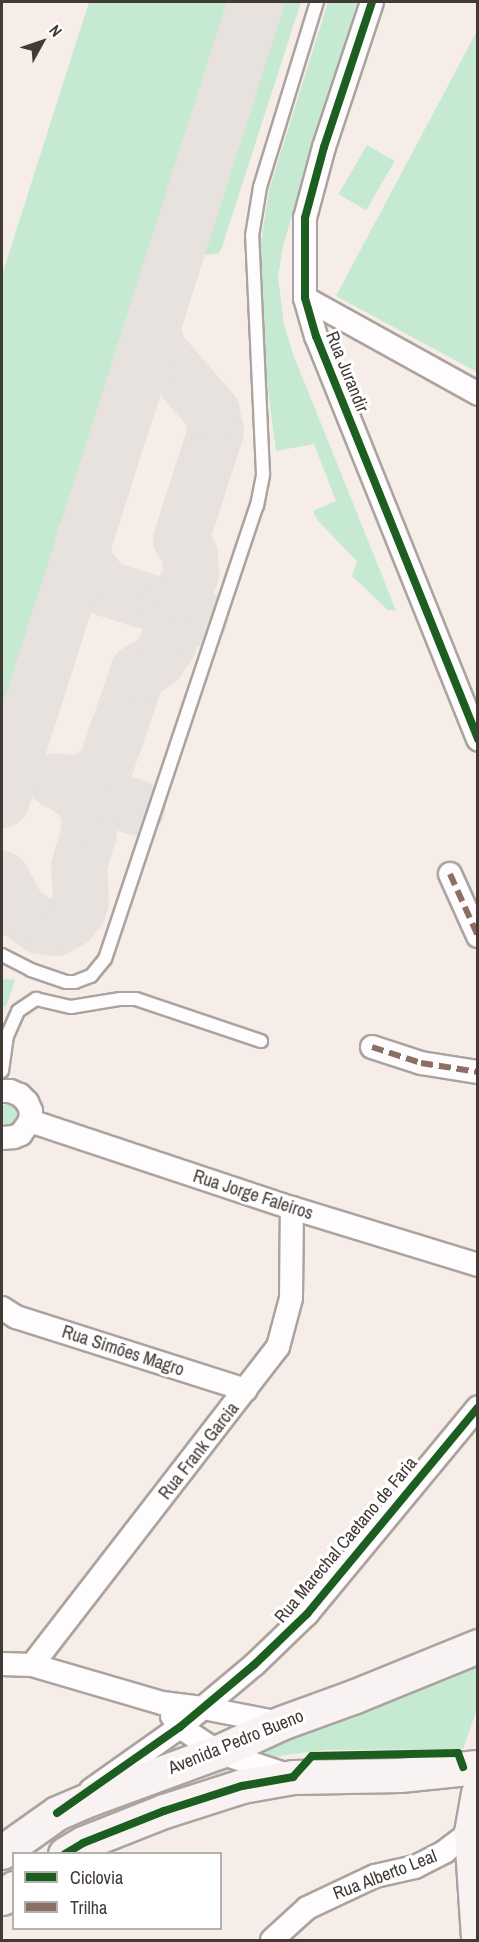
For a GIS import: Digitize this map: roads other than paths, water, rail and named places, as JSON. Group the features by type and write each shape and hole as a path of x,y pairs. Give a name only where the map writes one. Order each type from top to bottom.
{"main road":[{"name":"Avenida Pedro Bueno","path":"2,1852 57,1813 123,1785 218,1752 281,1723 477,1646"},
{"path":"68,1852 83,1843 164,1811 242,1786 293,1777 400,1775 477,1767"},
{"path":"400,1775 474,1809 477,1938"}],"street":[{"name":"Rua Jurandir","path":"372,2 324,147 305,218 305,298 316,336 477,740"},
{"path":"305,298 477,394"},
{"path":"450,874 477,936"},
{"path":"372,1047 420,1063 477,1072"},
{"path":"2,1091 10,1091 27,1102 31,1111 30,1121 21,1134 2,1138"},
{"name":"Rua Jorge Faleiros","path":"30,1121 292,1208 477,1265"},
{"name":"Rua Frank Garcia","path":"32,1665 278,1347 291,1298 292,1208"},
{"name":"Rua Simões Magro","path":"2,1308 16,1317 246,1390"},
{"name":"Rua Marechal Caetano de Faria","path":"57,1813 180,1727 254,1665 307,1614 477,1407"},
{"path":"2,1664 32,1665 162,1703 203,1708 281,1723"},
{"path":"162,1703 180,1727 218,1752 293,1777"},
{"name":"Rua Alberto Leal","path":"272,1941 307,1908 375,1876 415,1867 444,1852 474,1809"}],"lane":[{"path":"2,957 66,982 75,982 91,976 105,959 257,506 263,474 252,236 260,187 317,2"},
{"path":"2,1071 7,1036 18,1011 36,999 70,1007 120,999 136,999 261,1041"}]}
